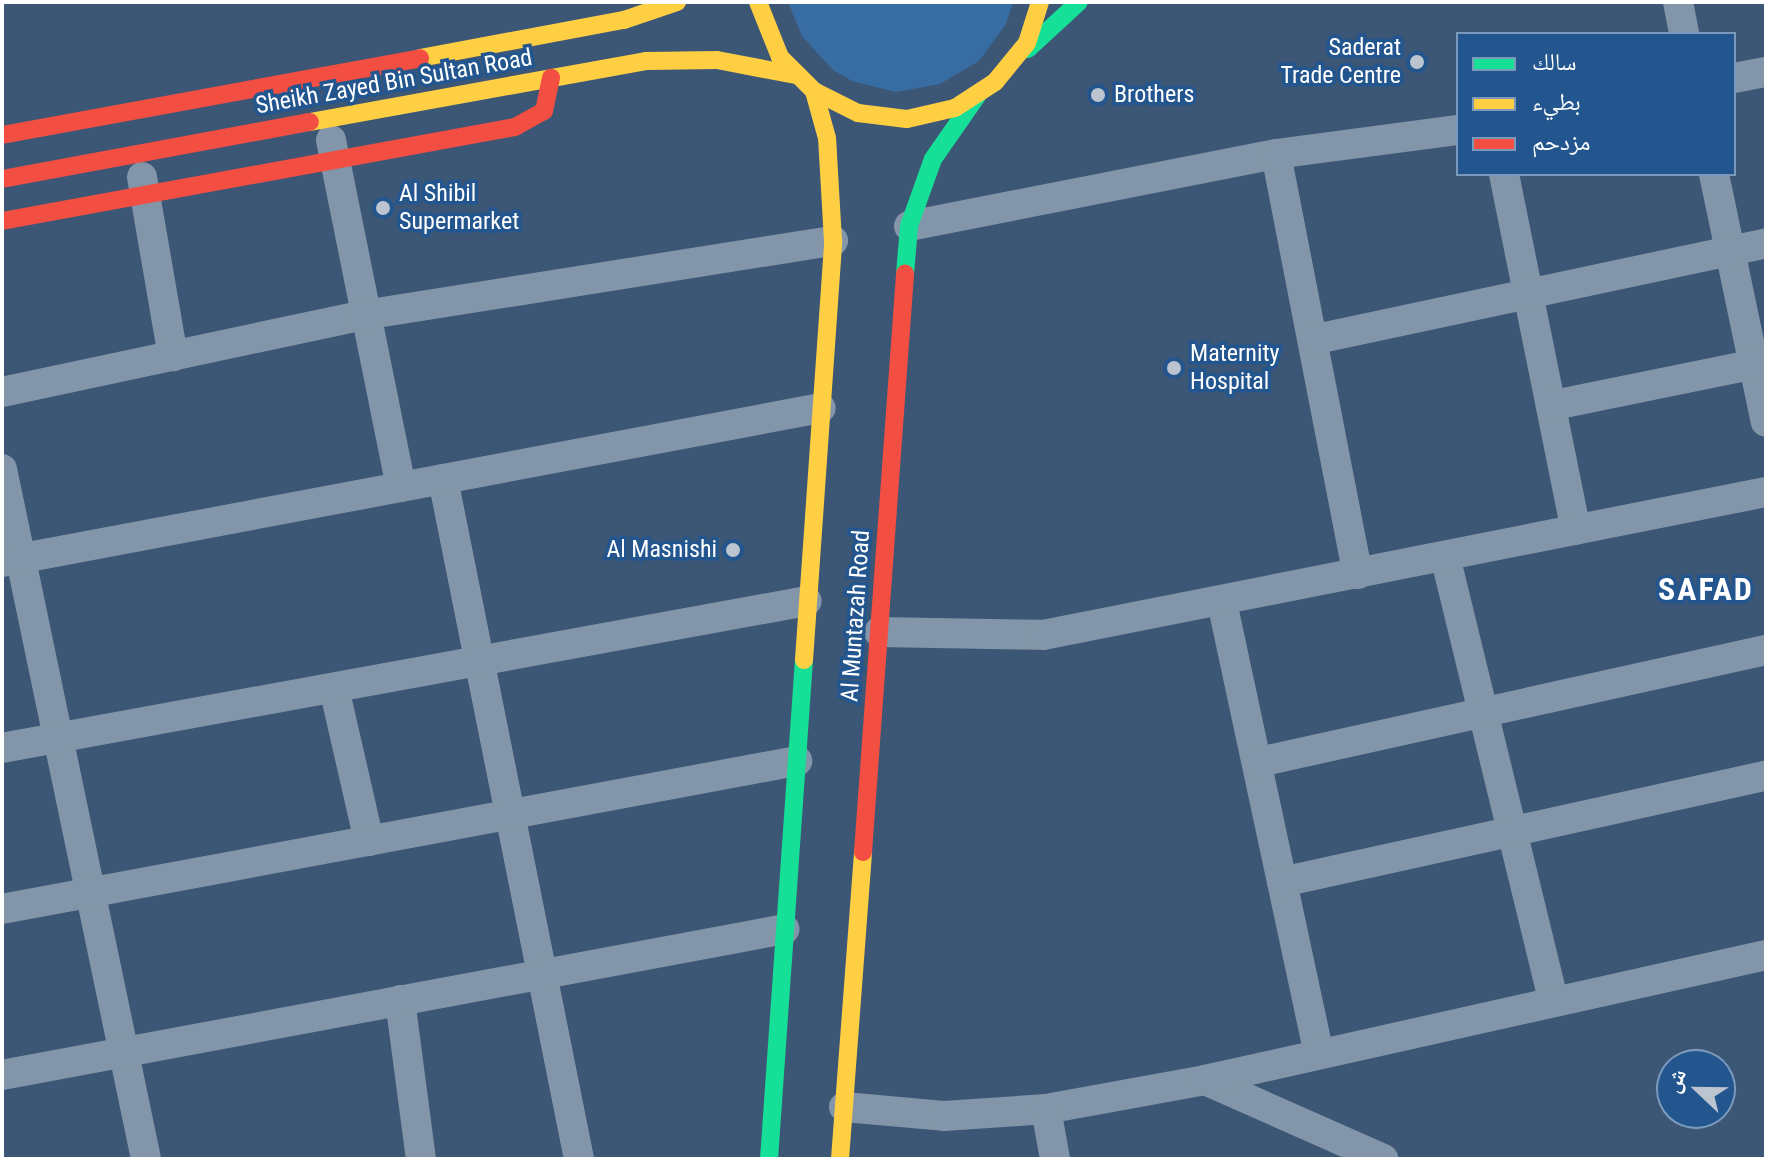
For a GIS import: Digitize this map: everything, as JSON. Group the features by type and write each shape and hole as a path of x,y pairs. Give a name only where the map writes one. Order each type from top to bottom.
{"street":[{"name":"Sheikh Zayed Bin Sultan Road","path":"2,135 624,20 677,2"},
{"path":"758,2 768,36 796,75 814,91 858,113 907,119 944,111 977,96 1079,2"},
{"path":"1010,67 1027,43 1040,2"},
{"path":"1678,2 1684,32"},
{"name":"Sheikh Zayed Bin Sultan Road","path":"2,179 679,57 796,75"},
{"path":"1736,78 1766,72"},
{"path":"2,221 531,122 547,103 551,78"},
{"name":"Al Muntazah Road","path":"769,1159 833,241 827,138 814,91"},
{"name":"Al Muntazah Road","path":"840,1159 909,226 933,159 949,129 977,96"},
{"path":"327,119 401,487"},
{"path":"909,226 1276,154 1456,130"},
{"path":"138,154 173,356"},
{"path":"1276,154 1316,339 1358,574"},
{"path":"1504,176 1554,405 1576,530"},
{"path":"1714,176 1760,363 1766,422"},
{"path":"2,392 364,315 833,241"},
{"path":"1316,339 1766,243"},
{"path":"1554,405 1760,363"},
{"path":"12,560 821,408"},
{"path":"2,469 12,560 61,737 146,1159"},
{"path":"443,479 514,814 540,974 579,1159"},
{"path":"879,632 1043,635 1766,492"},
{"path":"1445,556 1554,1002"},
{"path":"2,748 807,601"},
{"path":"1222,602 1259,762 1319,1054"},
{"path":"1259,762 1482,716 1766,650"},
{"path":"334,688 369,841"},
{"path":"2,909 797,761"},
{"path":"1282,882 1766,776"},
{"path":"2,1075 785,929"},
{"path":"844,1107 944,1116 1046,1109 1205,1080 1766,955"},
{"path":"400,1000 421,1159"},
{"path":"1205,1080 1383,1159"},
{"path":"1046,1109 1055,1159"}],"shaded area":[{"path":"788,2 1013,2 1006,24 979,61 940,84 896,92 852,81 833,70 802,36"}],"traffic: fast":[{"path":"1028,49 1079,2"},
{"path":"905,274 909,226 933,159 977,96"},
{"path":"769,1159 804,660"}],"traffic: slow":[{"path":"420,58 624,20 677,2"},
{"path":"758,2 780,57 814,91 858,113 907,119 955,108 995,82 1027,43 1040,2"},
{"path":"310,122 646,61 717,60 796,75"},
{"path":"804,660 833,241 827,138 814,91"},
{"path":"840,1159 863,852"}],"traffic: jam":[{"path":"2,135 420,58"},
{"path":"2,221 515,127 544,111 551,78"},
{"path":"2,179 310,122"},
{"path":"863,852 905,274"}],"place":[{"name":"Saderat Trade Centre","path":"1417,62"},
{"name":"Brothers","path":"1098,95"},
{"name":"Al Shibil Supermarket","path":"383,208"},
{"name":"Maternity Hospital","path":"1174,368"},
{"name":"Al Masnishi","path":"733,550"}],"district":[{"name":"SAFAD","path":"1706,589"}]}
